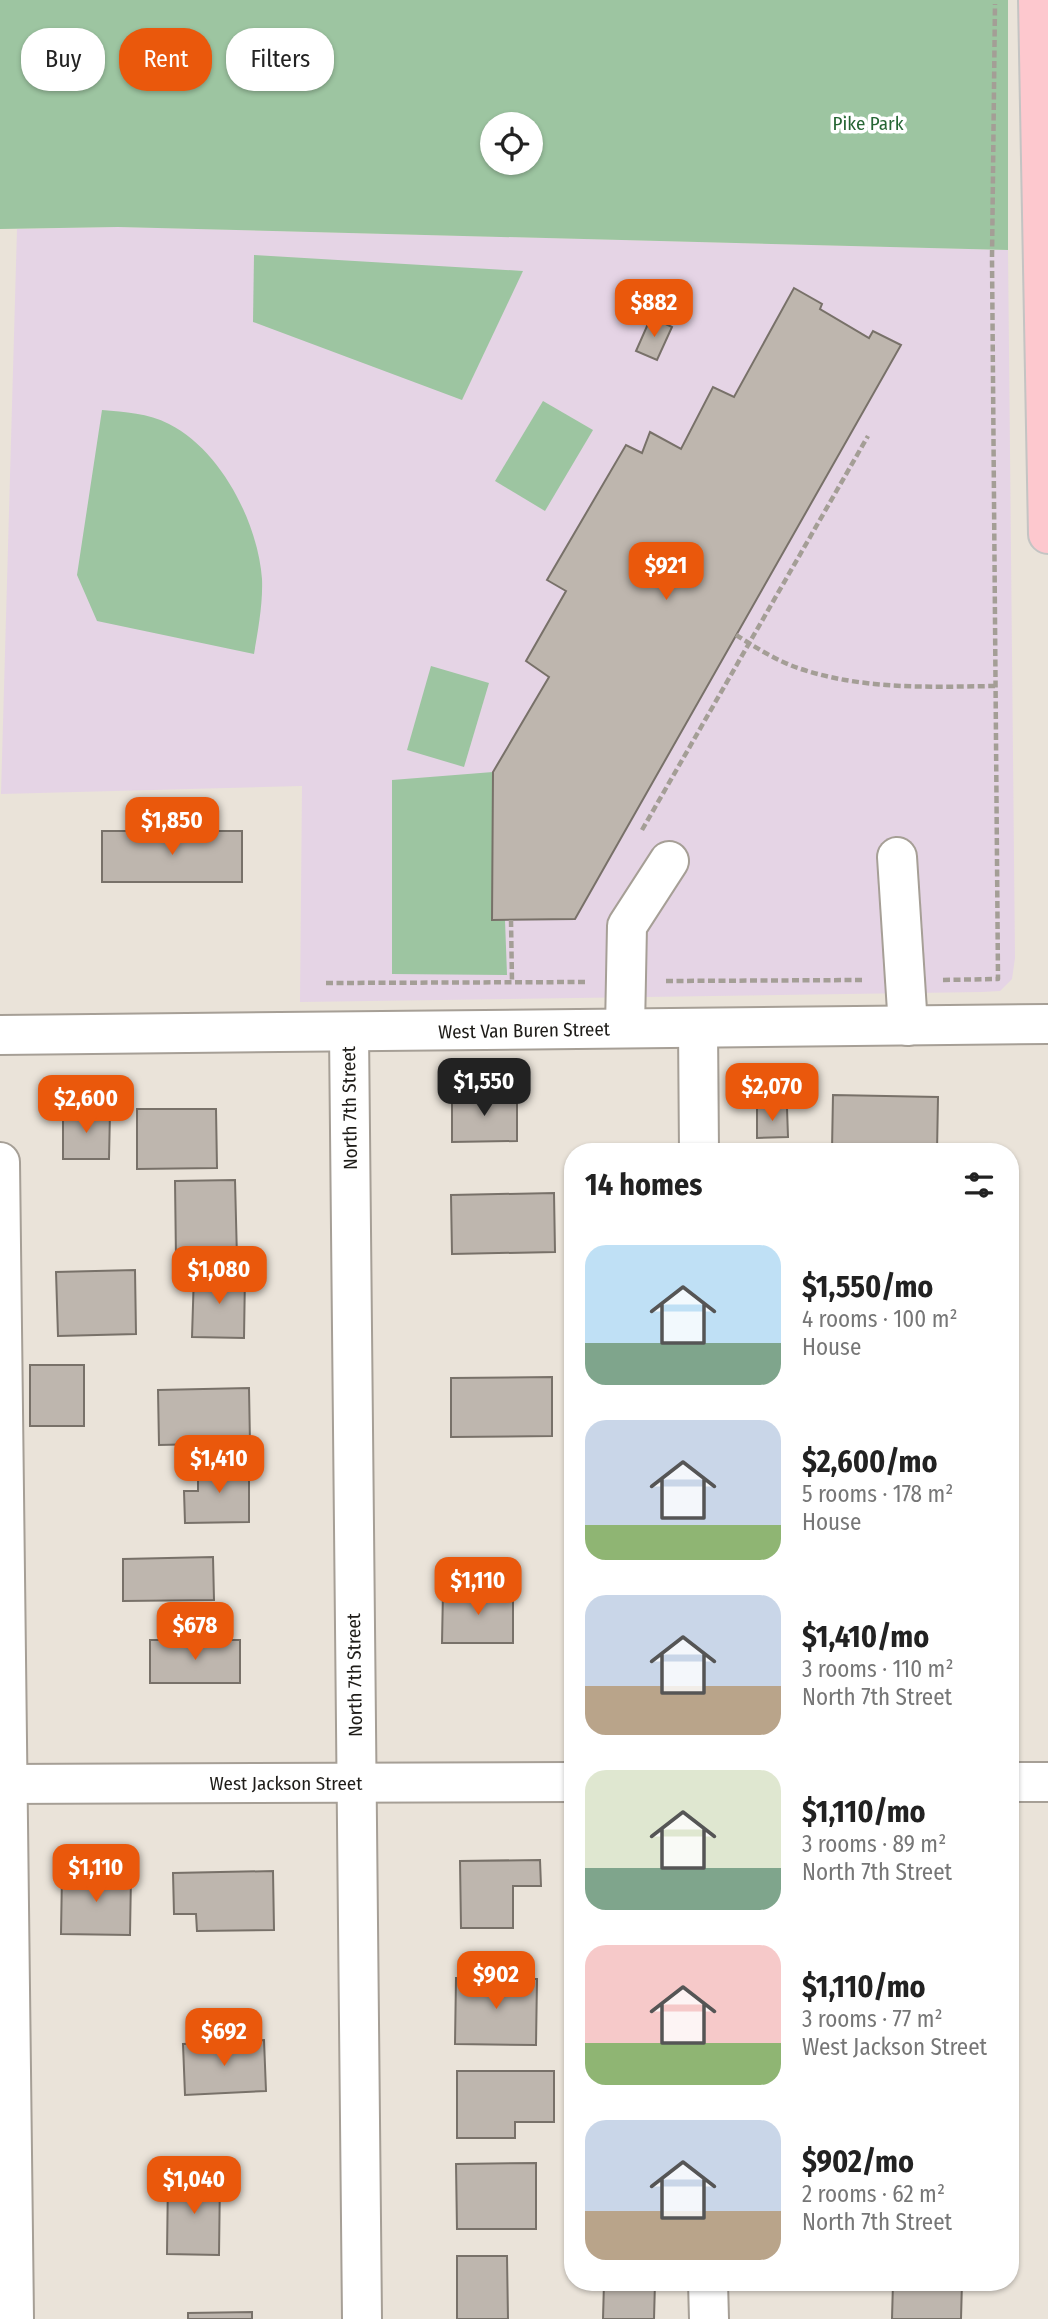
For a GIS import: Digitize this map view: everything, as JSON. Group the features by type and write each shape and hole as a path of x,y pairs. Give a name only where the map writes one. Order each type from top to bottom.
{"main road":[{"path":"1038,0 1047,365 1048,534"}],"street":[{"path":"897,857 908,1026"},
{"path":"625,1028 627,926 669,861"},
{"name":"West Van Buren Street","path":"0,1035 1048,1024"},
{"path":"698,1028 699,1143"},
{"name":"North 7th Street","path":"349,1032 362,2319"},
{"path":"0,1162 5,1784 14,2319"},
{"name":"West Jackson Street","path":"5,1784 564,1782"},
{"path":"1019,1782 1048,1782"},
{"path":"708,2291 709,2319"}],"path":[{"path":"995,0 992,258 998,979"},
{"path":"639,835 869,436"},
{"path":"736,635 797,668 870,684 995,687"},
{"path":"511,920 512,982"},
{"path":"586,969 587,982"}],"shaded area":[{"path":"118,227 1008,250 1015,958 1012,979 1000,991 982,992 300,1002 302,786 1,794 17,229"}],"green space":[{"name":"Pike Park","path":"0,0 1008,0 1008,250 118,227 0,229"},
{"path":"254,255 523,271 462,400 253,322"},
{"path":"543,401 593,430 545,511 495,481"},
{"path":"102,410 145,415 169,424 205,451 233,490 253,535 262,579 254,654 97,621 77,575"},
{"path":"431,666 489,683 464,767 407,750"},
{"path":"493,772 492,920 505,920 507,975 392,974 392,780"}],"building":[{"path":"794,288 822,304 820,309 869,338 873,331 901,345 575,919 492,920 493,772 549,677 526,661 566,591 547,580 626,445 642,453 650,432 681,449 713,387 734,397"},
{"path":"651,317 672,327 657,360 636,351"},
{"path":"102,831 242,831 242,882 102,882"},
{"path":"517,1094 517,1141 452,1142 452,1095"},
{"path":"833,1095 938,1097 937,1143 832,1143"},
{"path":"757,1108 787,1108 788,1137 757,1138"},
{"path":"137,1109 216,1109 217,1168 137,1169"},
{"path":"63,1111 110,1112 109,1159 63,1159"},
{"path":"235,1180 237,1258 176,1259 175,1181"},
{"path":"554,1193 555,1252 452,1254 451,1195"},
{"path":"135,1270 136,1334 58,1336 56,1272"},
{"path":"194,1273 245,1274 244,1338 192,1337"},
{"path":"30,1365 84,1365 84,1426 30,1426"},
{"path":"552,1377 552,1436 451,1437 451,1378"},
{"path":"249,1388 250,1443 159,1445 158,1390"},
{"path":"198,1465 249,1465 249,1522 185,1523 184,1491 198,1491"},
{"path":"213,1557 214,1600 123,1601 123,1559"},
{"path":"443,1591 513,1592 513,1643 442,1643"},
{"path":"150,1640 240,1640 240,1683 150,1683"},
{"path":"540,1860 541,1886 513,1886 513,1928 461,1928 460,1861"},
{"path":"273,1871 274,1930 197,1931 196,1914 174,1914 173,1873"},
{"path":"62,1874 131,1875 130,1935 61,1934"},
{"path":"456,1978 537,1979 536,2045 455,2044"},
{"path":"264,2040 266,2091 185,2095 183,2044"},
{"path":"457,2071 554,2071 554,2122 515,2122 515,2138 457,2138"},
{"path":"536,2163 536,2229 457,2229 456,2164"},
{"path":"168,2176 220,2177 219,2255 167,2254"},
{"path":"457,2256 507,2256 508,2319 457,2319"},
{"path":"604,2291 655,2291 654,2319 603,2319"},
{"path":"893,2291 962,2291 961,2319 892,2319"},
{"path":"252,2312 252,2319 188,2319 188,2313"}]}
